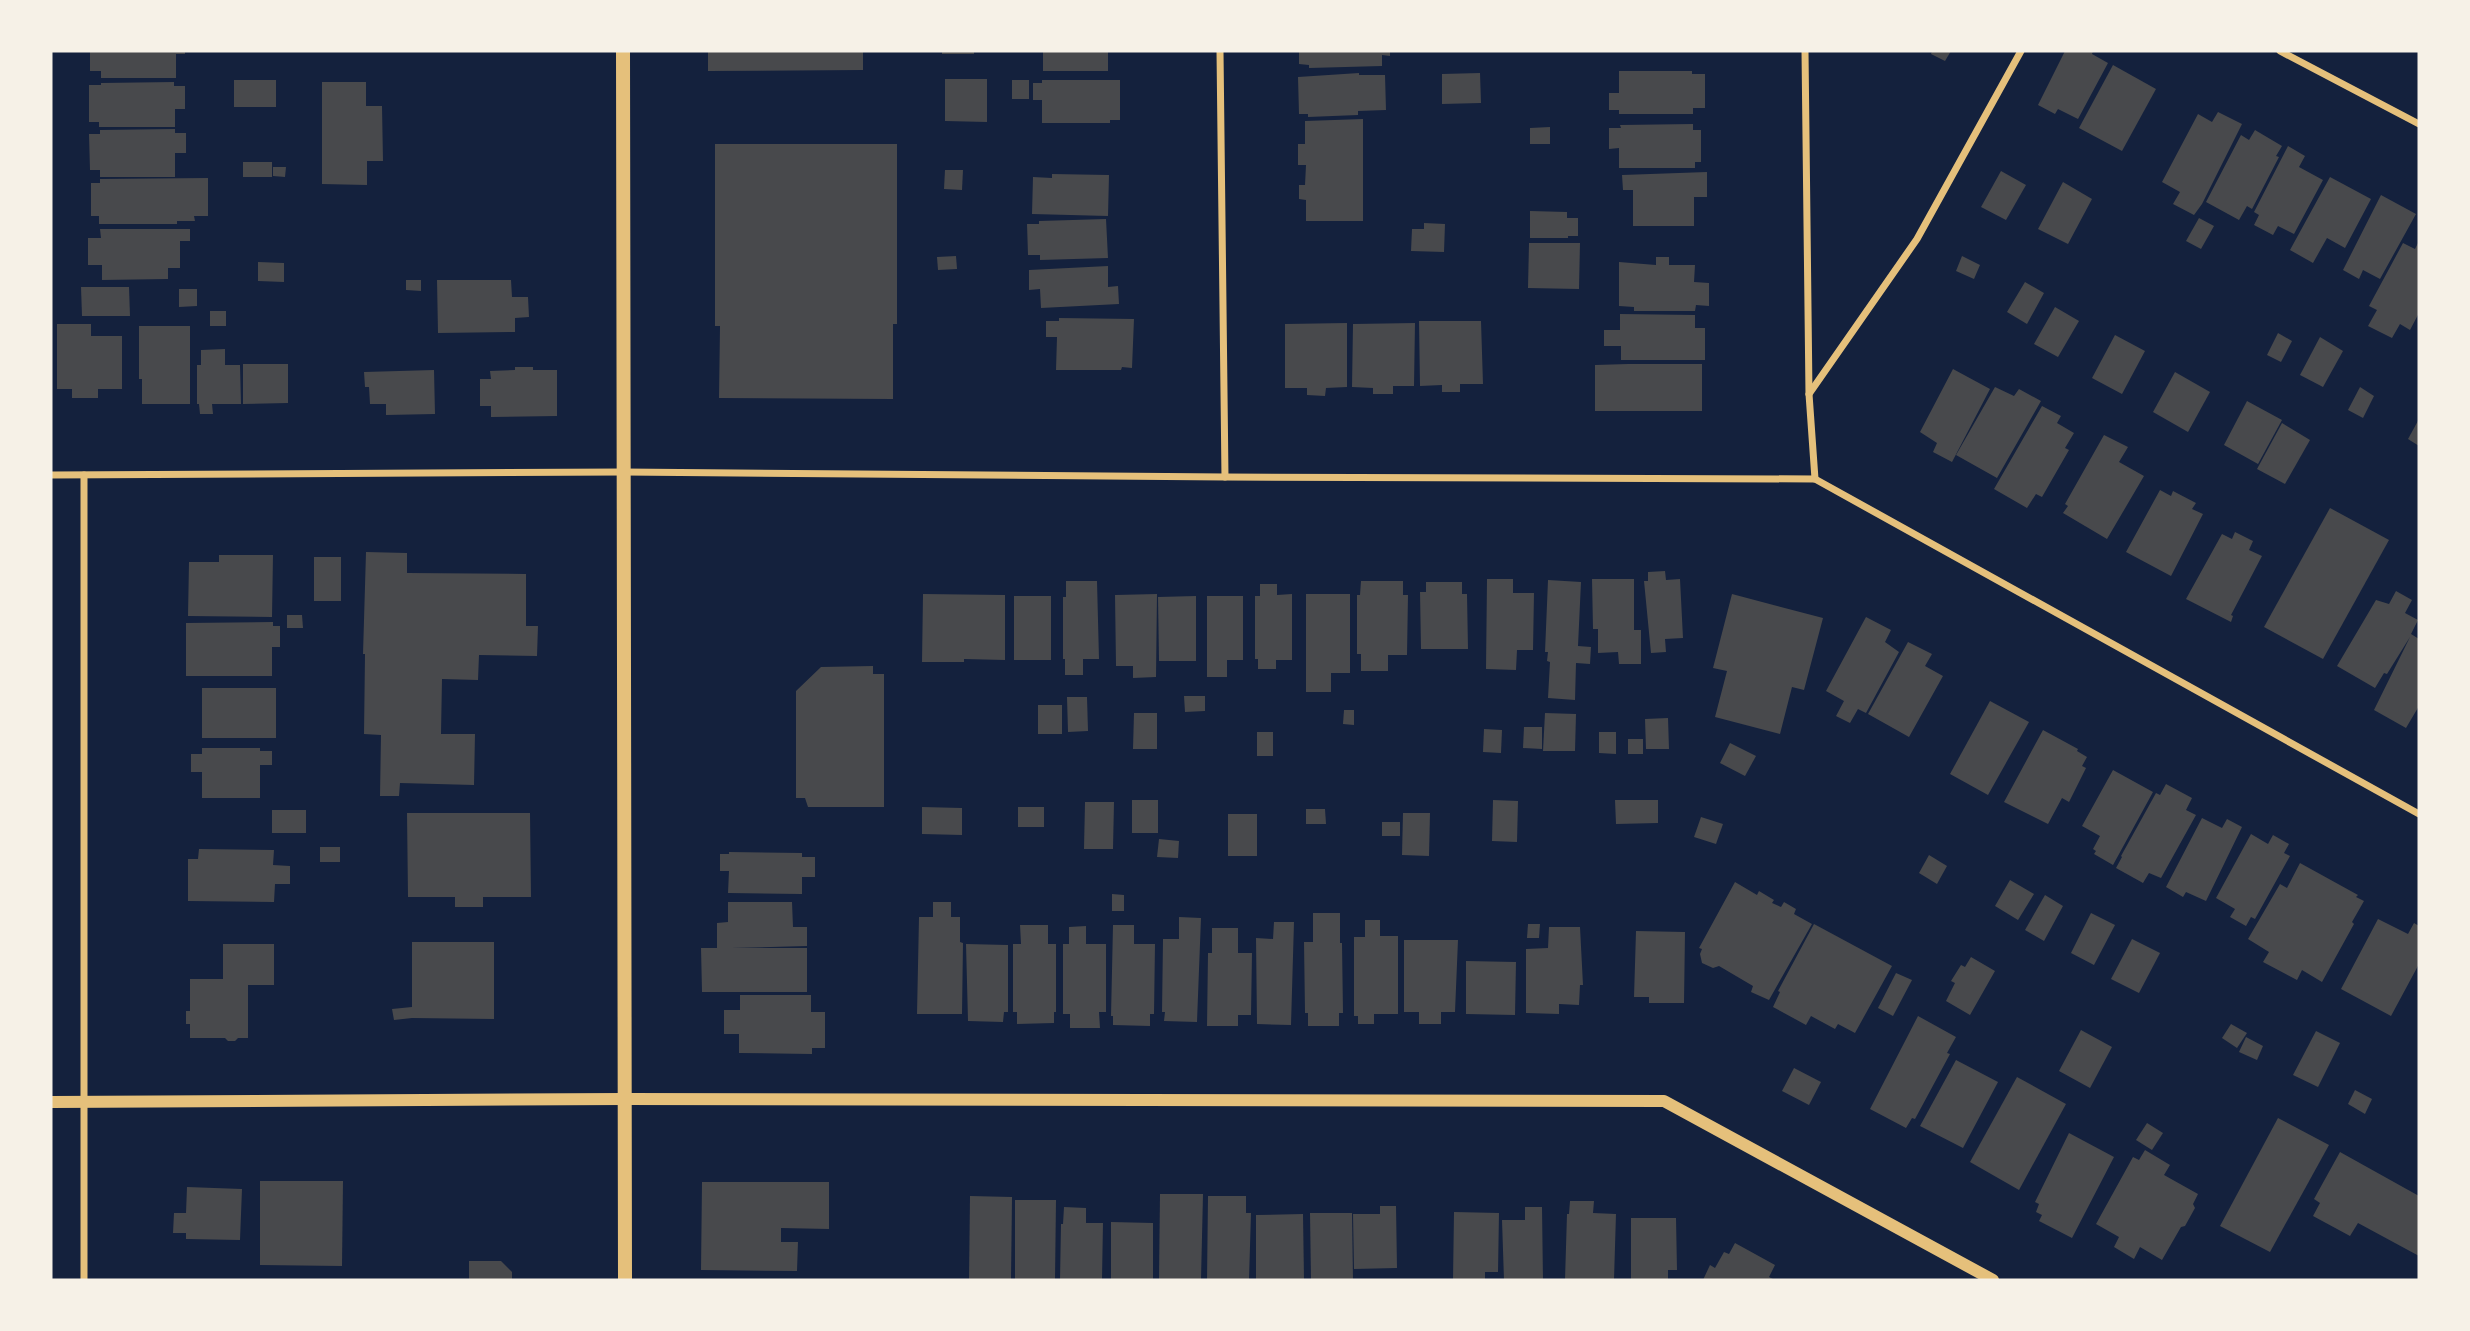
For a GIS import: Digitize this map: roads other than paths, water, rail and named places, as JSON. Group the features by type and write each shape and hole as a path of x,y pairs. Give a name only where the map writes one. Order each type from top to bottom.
{"main road":[{"path":"624,51 625,1280"}],"street":[{"path":"1220,51 1225,477"},
{"path":"1805,51 1809,394 1815,479"},
{"path":"1809,394 1917,239 2021,51"},
{"path":"2280,51 2419,124"},
{"path":"51,475 624,472 1815,479 2419,814"},
{"path":"84,475 84,1280"},
{"path":"51,1102 625,1099 1664,1101 1993,1280"}]}
